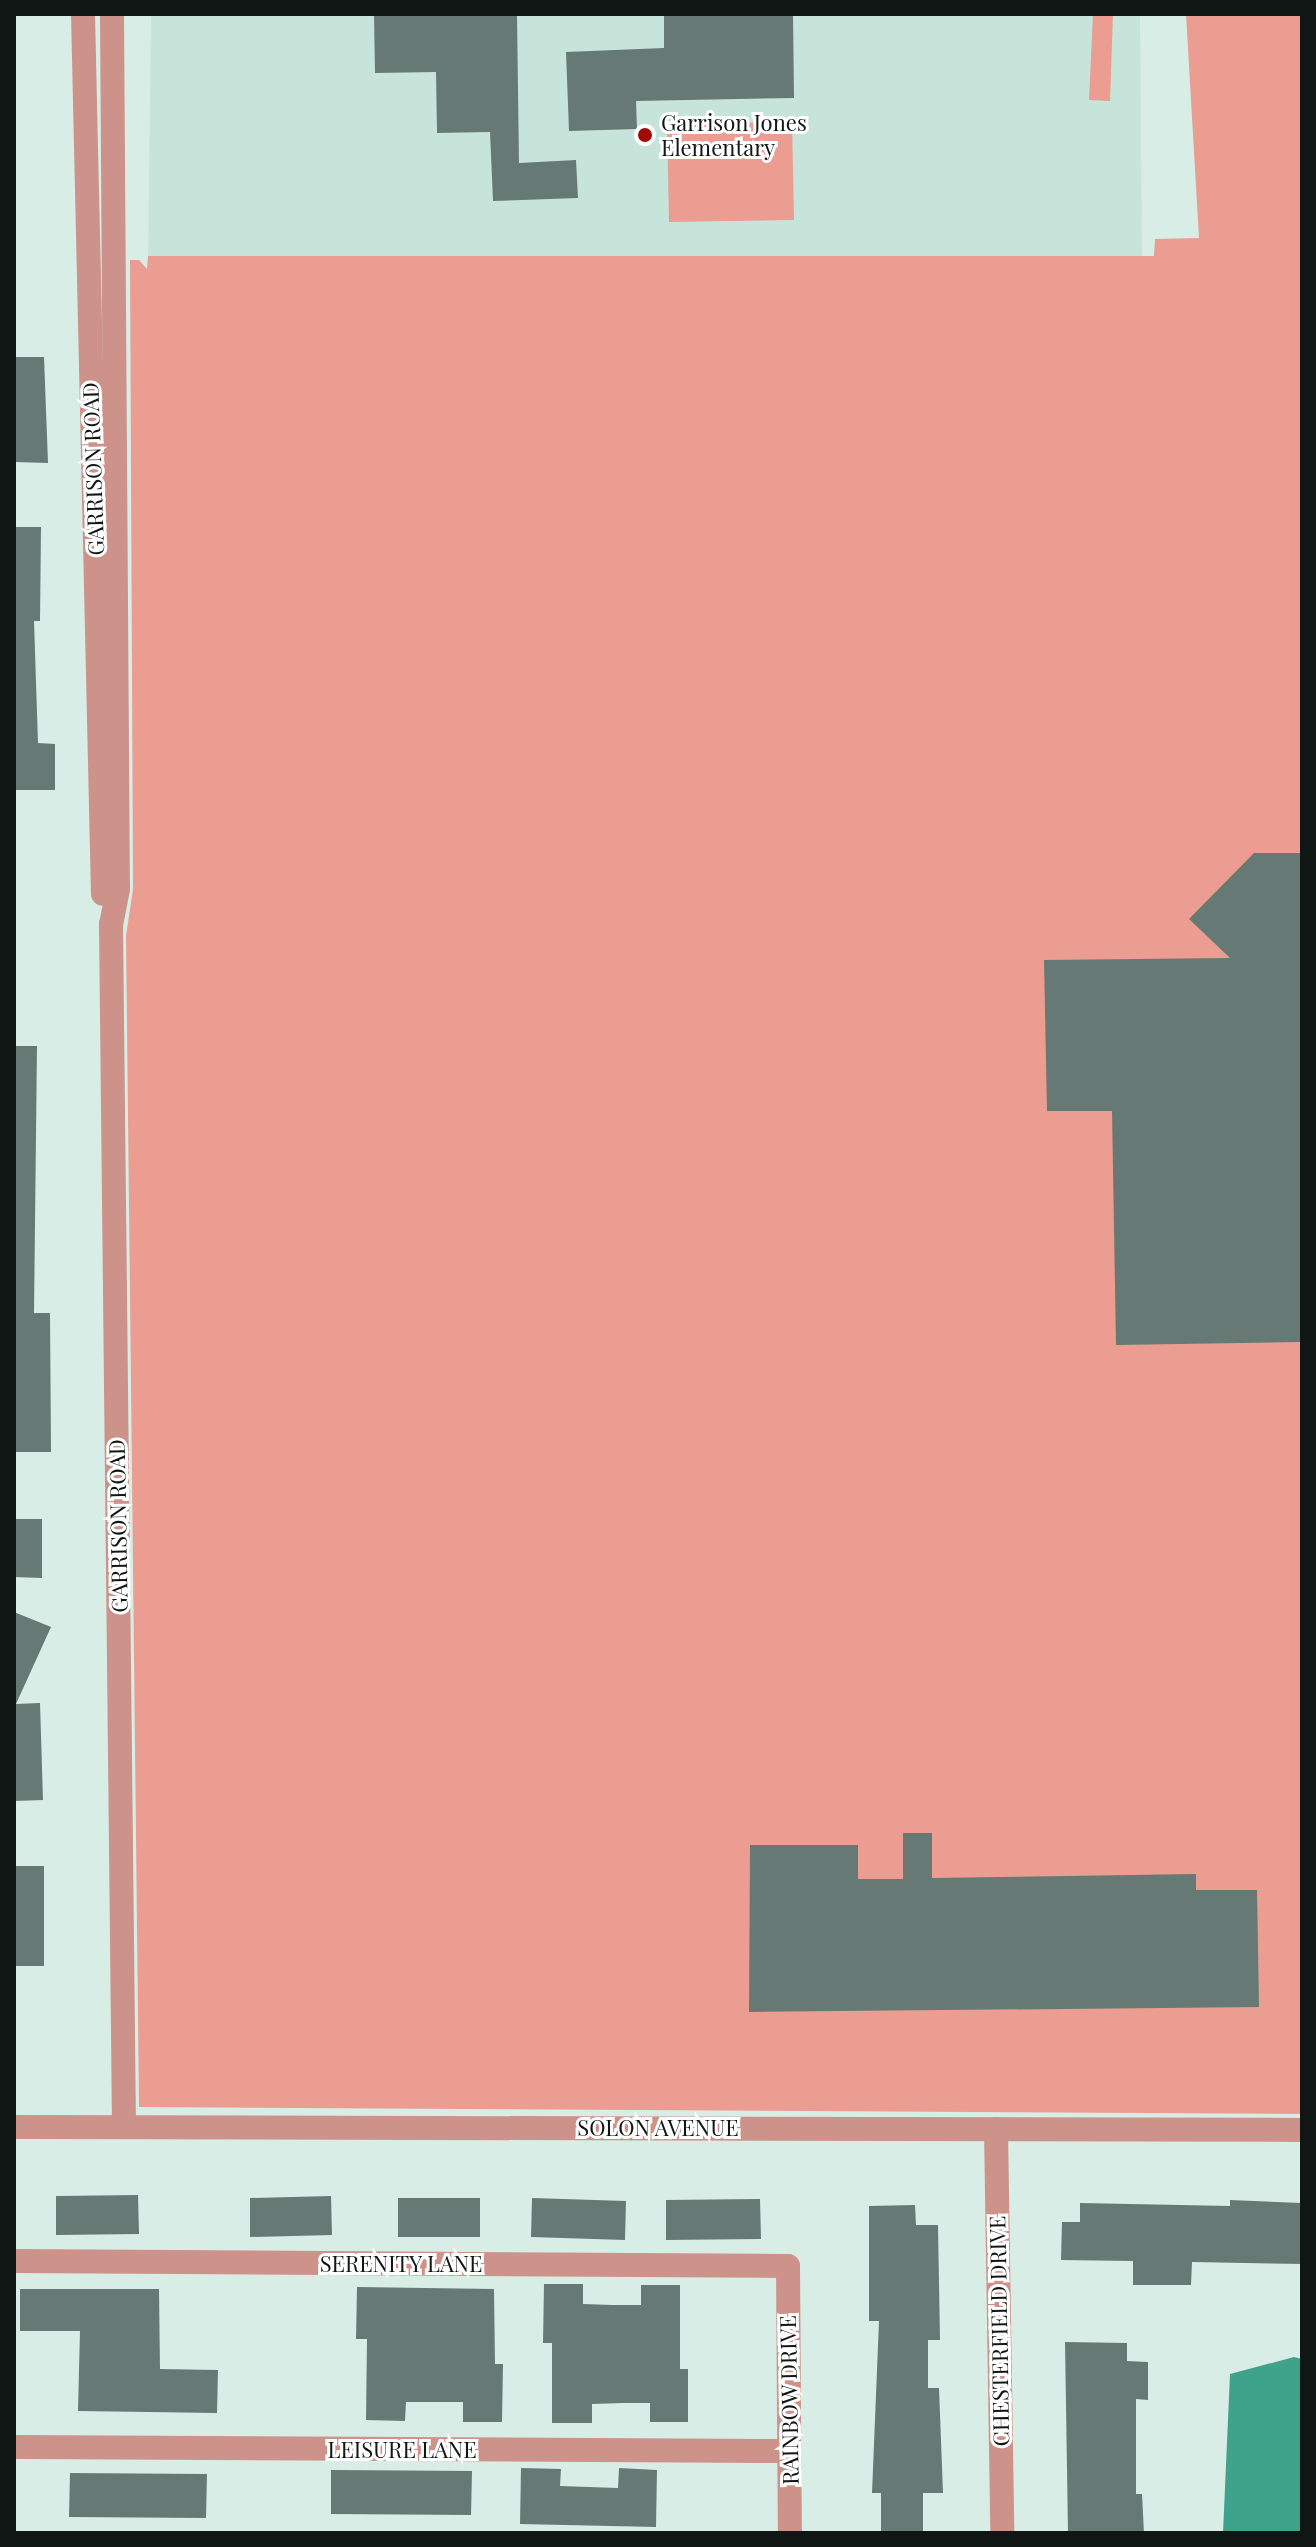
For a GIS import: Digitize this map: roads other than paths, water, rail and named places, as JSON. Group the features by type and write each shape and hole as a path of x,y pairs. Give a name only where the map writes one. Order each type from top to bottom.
{"street":[{"name":"GARRISON ROAD","path":"83,14 102,888 111,924"},
{"name":"GARRISON ROAD","path":"112,14 118,889 111,924 124,2127"},
{"name":"SOLON AVENUE","path":"14,2127 1302,2130"},
{"name":"CHESTERFIELD DRIVE","path":"996,2129 1002,2533"},
{"name":"SERENITY LANE","path":"14,2261 788,2266"},
{"name":"RAINBOW DRIVE","path":"788,2266 790,2533"},
{"name":"LEISURE LANE","path":"14,2447 789,2451"}],"place":[{"name":"Garrison Jones Elementary","path":"645,135"}]}
